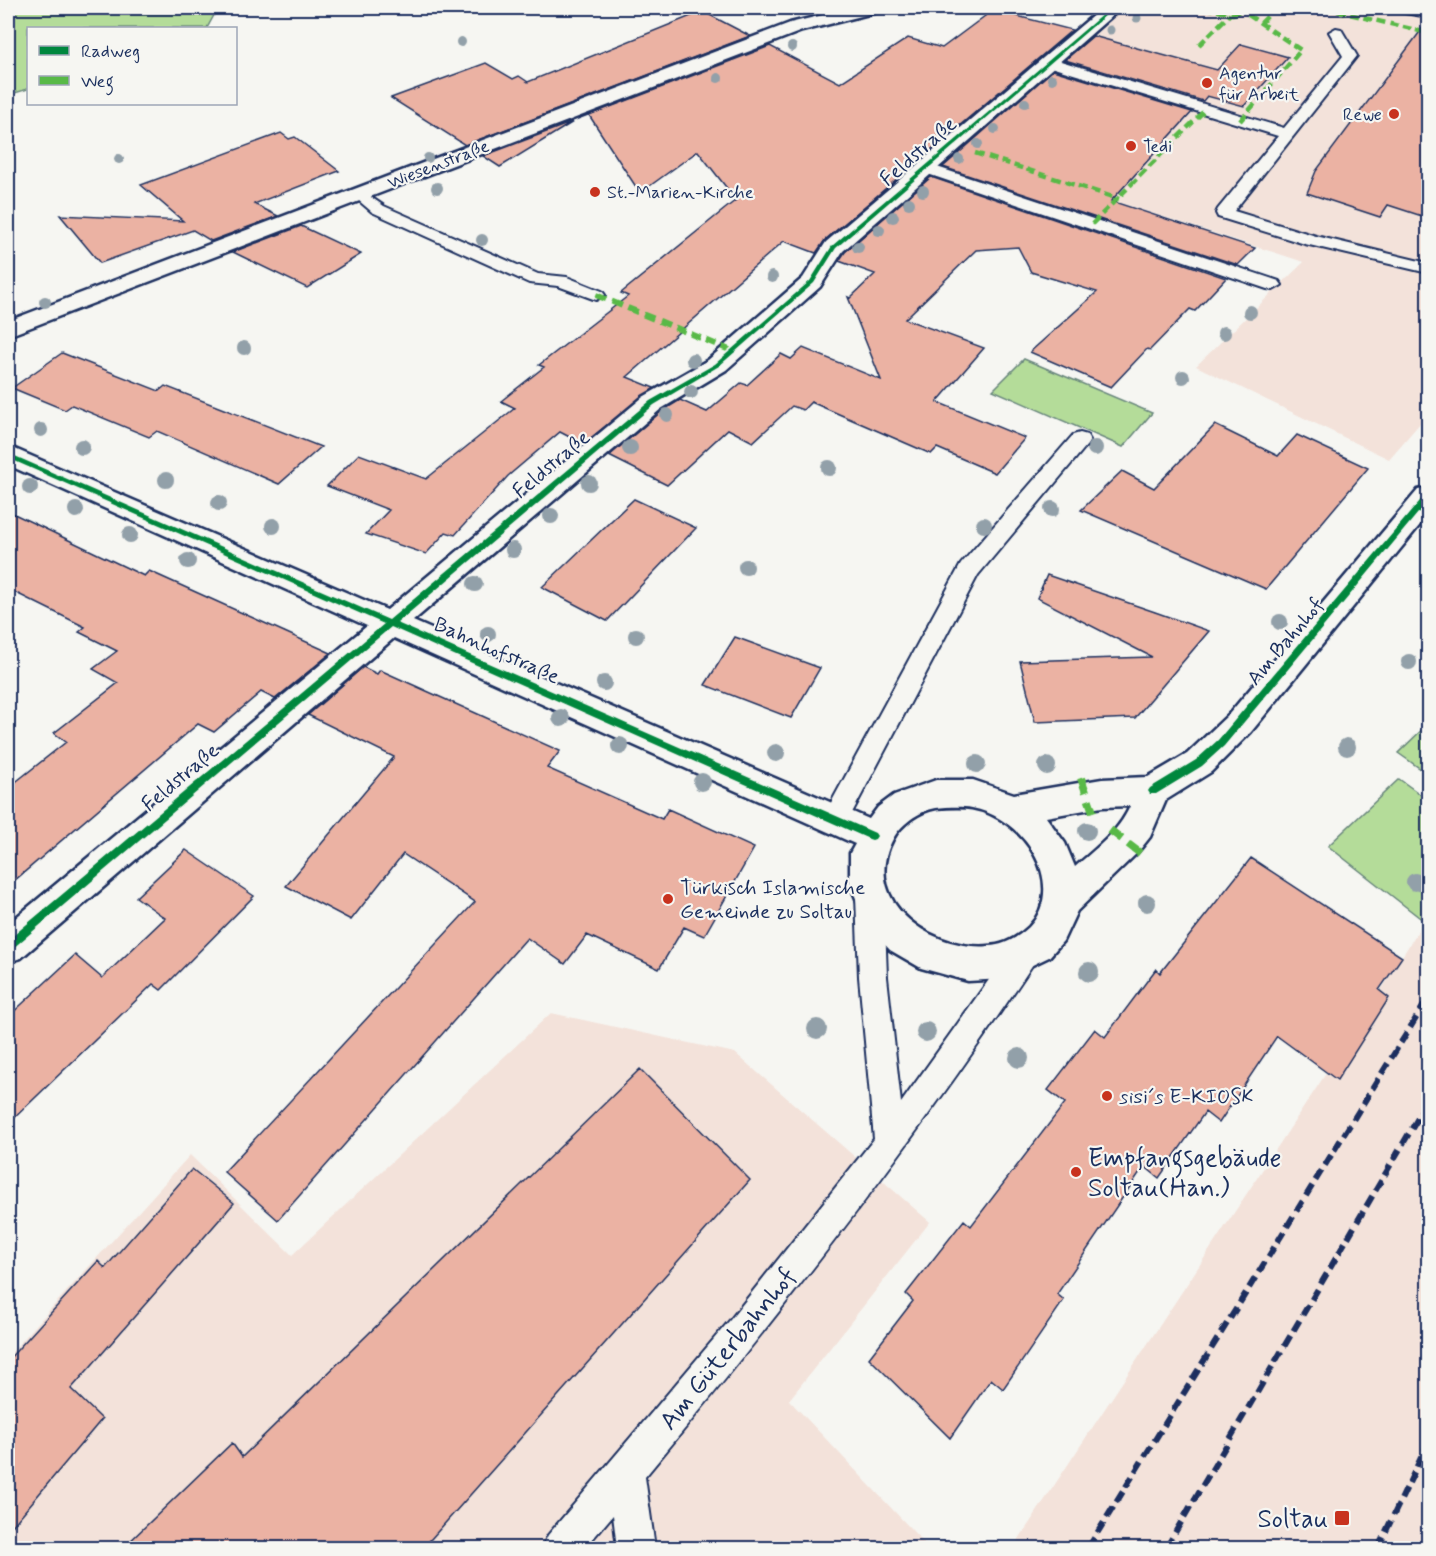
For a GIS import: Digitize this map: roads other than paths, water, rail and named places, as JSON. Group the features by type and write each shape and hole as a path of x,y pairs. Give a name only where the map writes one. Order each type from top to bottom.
{"street":[{"name":"Wiesenstraße","path":"8,329 796,27 871,8"},
{"name":"Feldstraße","path":"8,946 652,403 717,365 812,282 834,247 1112,8"},
{"name":"Bahnhofstraße","path":"8,454 872,836"},
{"name":"Am Bahnhof","path":"1012,809 1102,793 1153,791 1199,763 1221,743 1428,497"},
{"path":"1063,901 1059,866 1042,834 1012,809 973,794 932,795 897,809 872,836 865,865 870,896 894,932 933,958 980,966 1023,955 1048,934 1063,901 1126,842 1137,827 1153,791"}],"lane":[{"path":"1399,8 1428,13"},
{"path":"1336,32 1350,56 1224,213 1311,240 1428,268"},
{"path":"1049,62 1288,134"},
{"path":"925,168 1273,285"},
{"path":"359,194 378,209 535,279 561,281 596,295"},
{"path":"835,820 969,570 1080,440"},
{"path":"870,896 873,977 890,1144"},
{"name":"Am Güterbahnhof","path":"561,1548 855,1192 981,1018 1023,955"},
{"path":"626,1472 636,1548"}],"railway":[{"path":"1425,1003 1428,998"},
{"path":"1088,1548 1426,1002"},
{"path":"1166,1548 1428,1101"},
{"path":"1378,1548 1428,1443"}],"place":[{"name":"Agentur für Arbeit","path":"1207,83"},
{"name":"Rewe","path":"1394,114"},
{"name":"Tedi","path":"1131,146"},
{"name":"St.-Marien-Kirche","path":"595,192"},
{"name":"Türkisch Islamische Gemeinde zu Soltau","path":"668,899"},
{"name":"sisi´s E-KIOSK","path":"1107,1096"},
{"name":"Empfangsgebäude Soltau(Han.)","path":"1076,1172"},
{"name":"Soltau","path":"1342,1518"}]}
